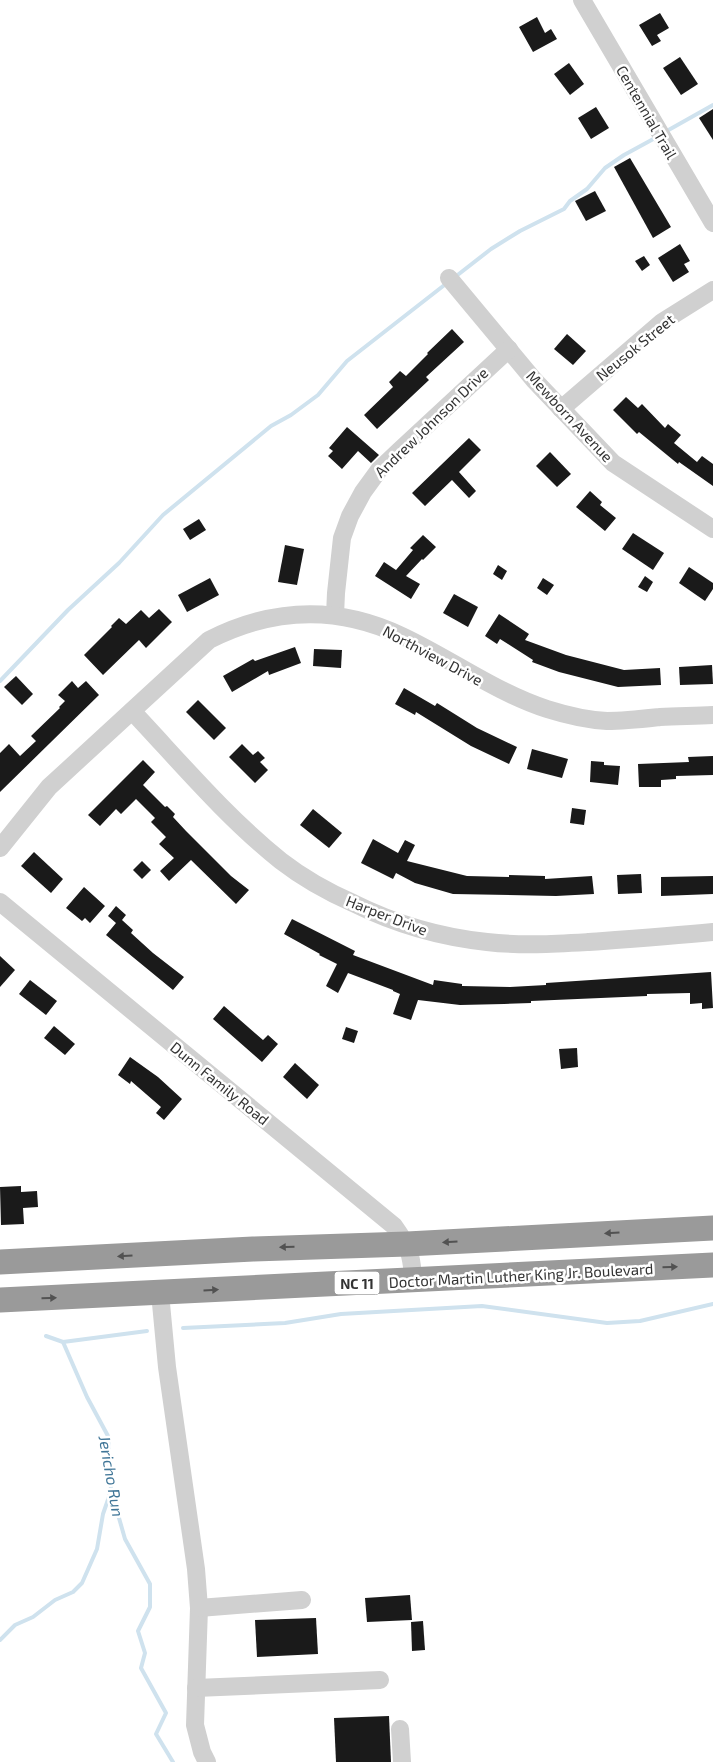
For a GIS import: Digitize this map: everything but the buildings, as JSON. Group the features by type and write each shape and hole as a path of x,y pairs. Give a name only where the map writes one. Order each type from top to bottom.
{"highway":[{"path":"0,1262 253,1248 407,1244 713,1228"},
{"name":"Doctor Martin Luther King Jr. Boulevard","path":"0,1300 713,1265"}],"street":[{"name":"Centennial Trail","path":"582,0 713,223"},
{"name":"Mewborn Avenue","path":"449,278 561,409 613,463 713,529"},
{"name":"Neusok Street","path":"561,409 662,322 713,290"},
{"name":"Andrew Johnson Drive","path":"336,615 336,593 342,538 350,516 363,492 379,470 392,457 508,349"},
{"name":"Northview Drive","path":"0,848 50,788 209,640 254,621 271,617 305,614 336,615 388,629 520,699 548,709 577,716 606,721 713,715"},
{"name":"Harper Drive","path":"132,711 247,832 283,862 335,895 383,917 447,936 487,942 527,944 648,938 713,932"},
{"name":"Dunn Family Road","path":"0,902 394,1226 407,1244 412,1260 413,1280"},
{"path":"160,1293 167,1367 196,1569 199,1608 195,1725 202,1752 207,1762"},
{"path":"199,1608 302,1600"},
{"path":"196,1688 380,1680"},
{"path":"400,1729 402,1762"}],"waterway":[{"path":"665,132 713,105"},
{"path":"455,277 491,249 520,231 564,209 570,201 587,189 605,168 657,137"},
{"path":"0,681 68,610 119,563 163,515 271,426 291,415 318,395 347,361 447,283"},
{"path":"183,1328 285,1323 341,1314 482,1306 607,1323 640,1321 713,1304"},
{"path":"63,1342 147,1331"},
{"name":"Jericho Run","path":"46,1336 63,1342 87,1397 108,1436 111,1490 125,1539 150,1584 150,1607 138,1631 145,1653 141,1668 166,1713 156,1734 173,1762"},
{"path":"0,1640 15,1625 33,1617 55,1600 73,1592 82,1583 97,1549 103,1514 111,1491"}]}
